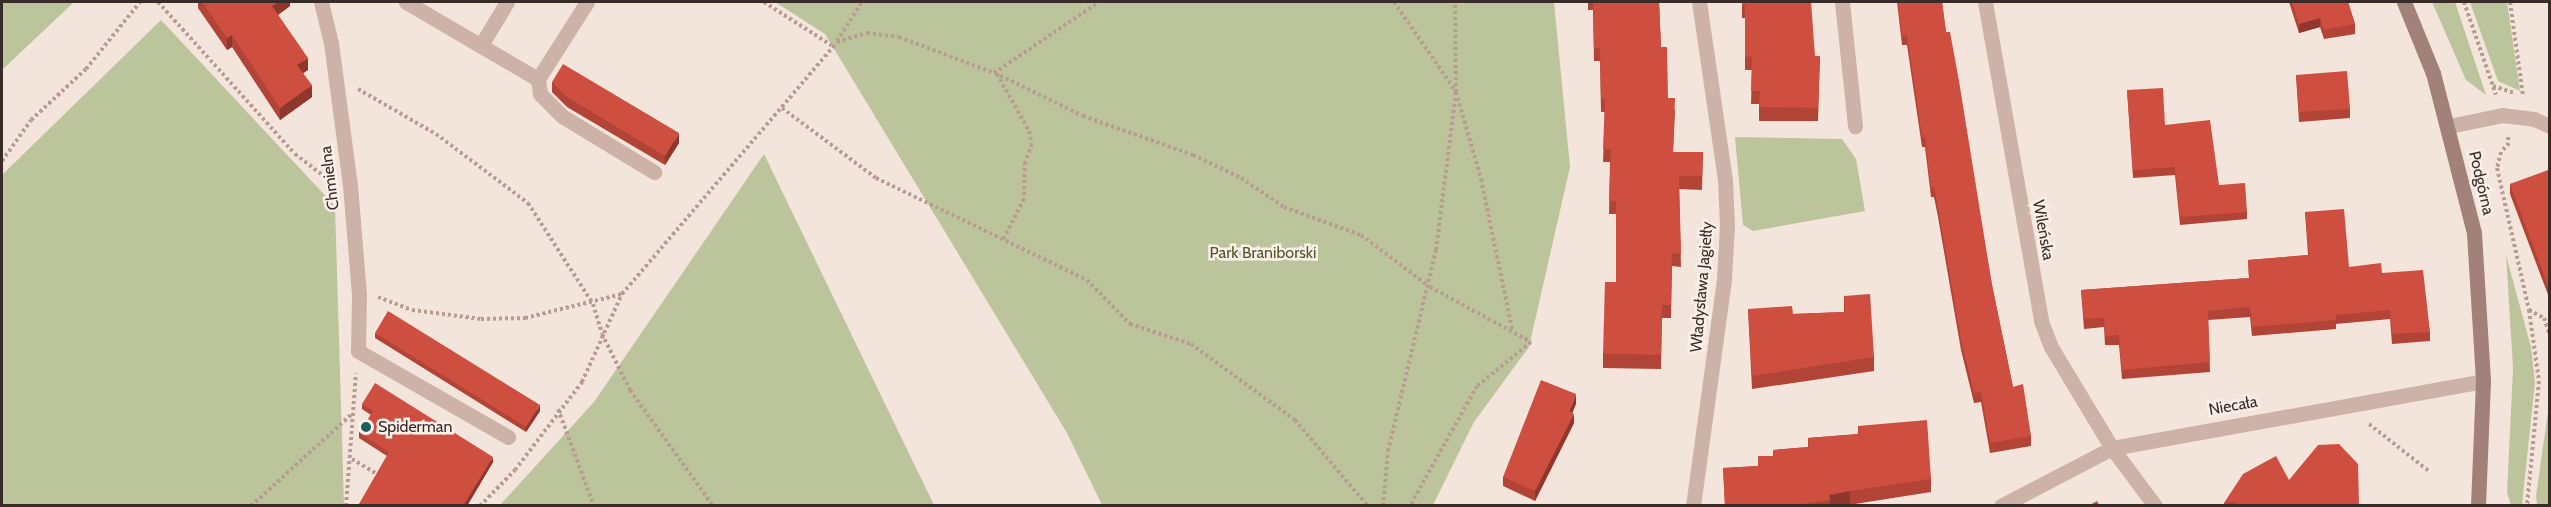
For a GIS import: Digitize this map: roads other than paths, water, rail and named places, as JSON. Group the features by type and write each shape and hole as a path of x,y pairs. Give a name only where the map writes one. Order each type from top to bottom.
{"street":[{"name":"Chmielna","path":"321,2 336,78 350,185 359,295 358,351 508,437"},
{"path":"406,2 426,6 480,45 538,79"},
{"path":"480,45 507,2"},
{"path":"587,2 538,79 540,94 562,116 654,172"},
{"name":"Władysława Jagiełły","path":"1693,506 1724,279 1727,226 1725,180 1699,2"},
{"path":"1842,2 1855,126"},
{"name":"Wileńska","path":"1985,2 2041,321 2051,347 2112,448"},
{"name":"Podgórna","path":"2404,2 2449,126 2474,233 2483,381 2478,506"},
{"path":"2449,126 2502,115 2550,126"},
{"name":"Niecała","path":"2001,506 2112,448 2483,381"},
{"path":"2112,448 2155,506"}],"place":[{"name":"Spiderman","path":"366,427"}],"park label":[{"name":"Park Braniborski","path":"1263,253"}]}
